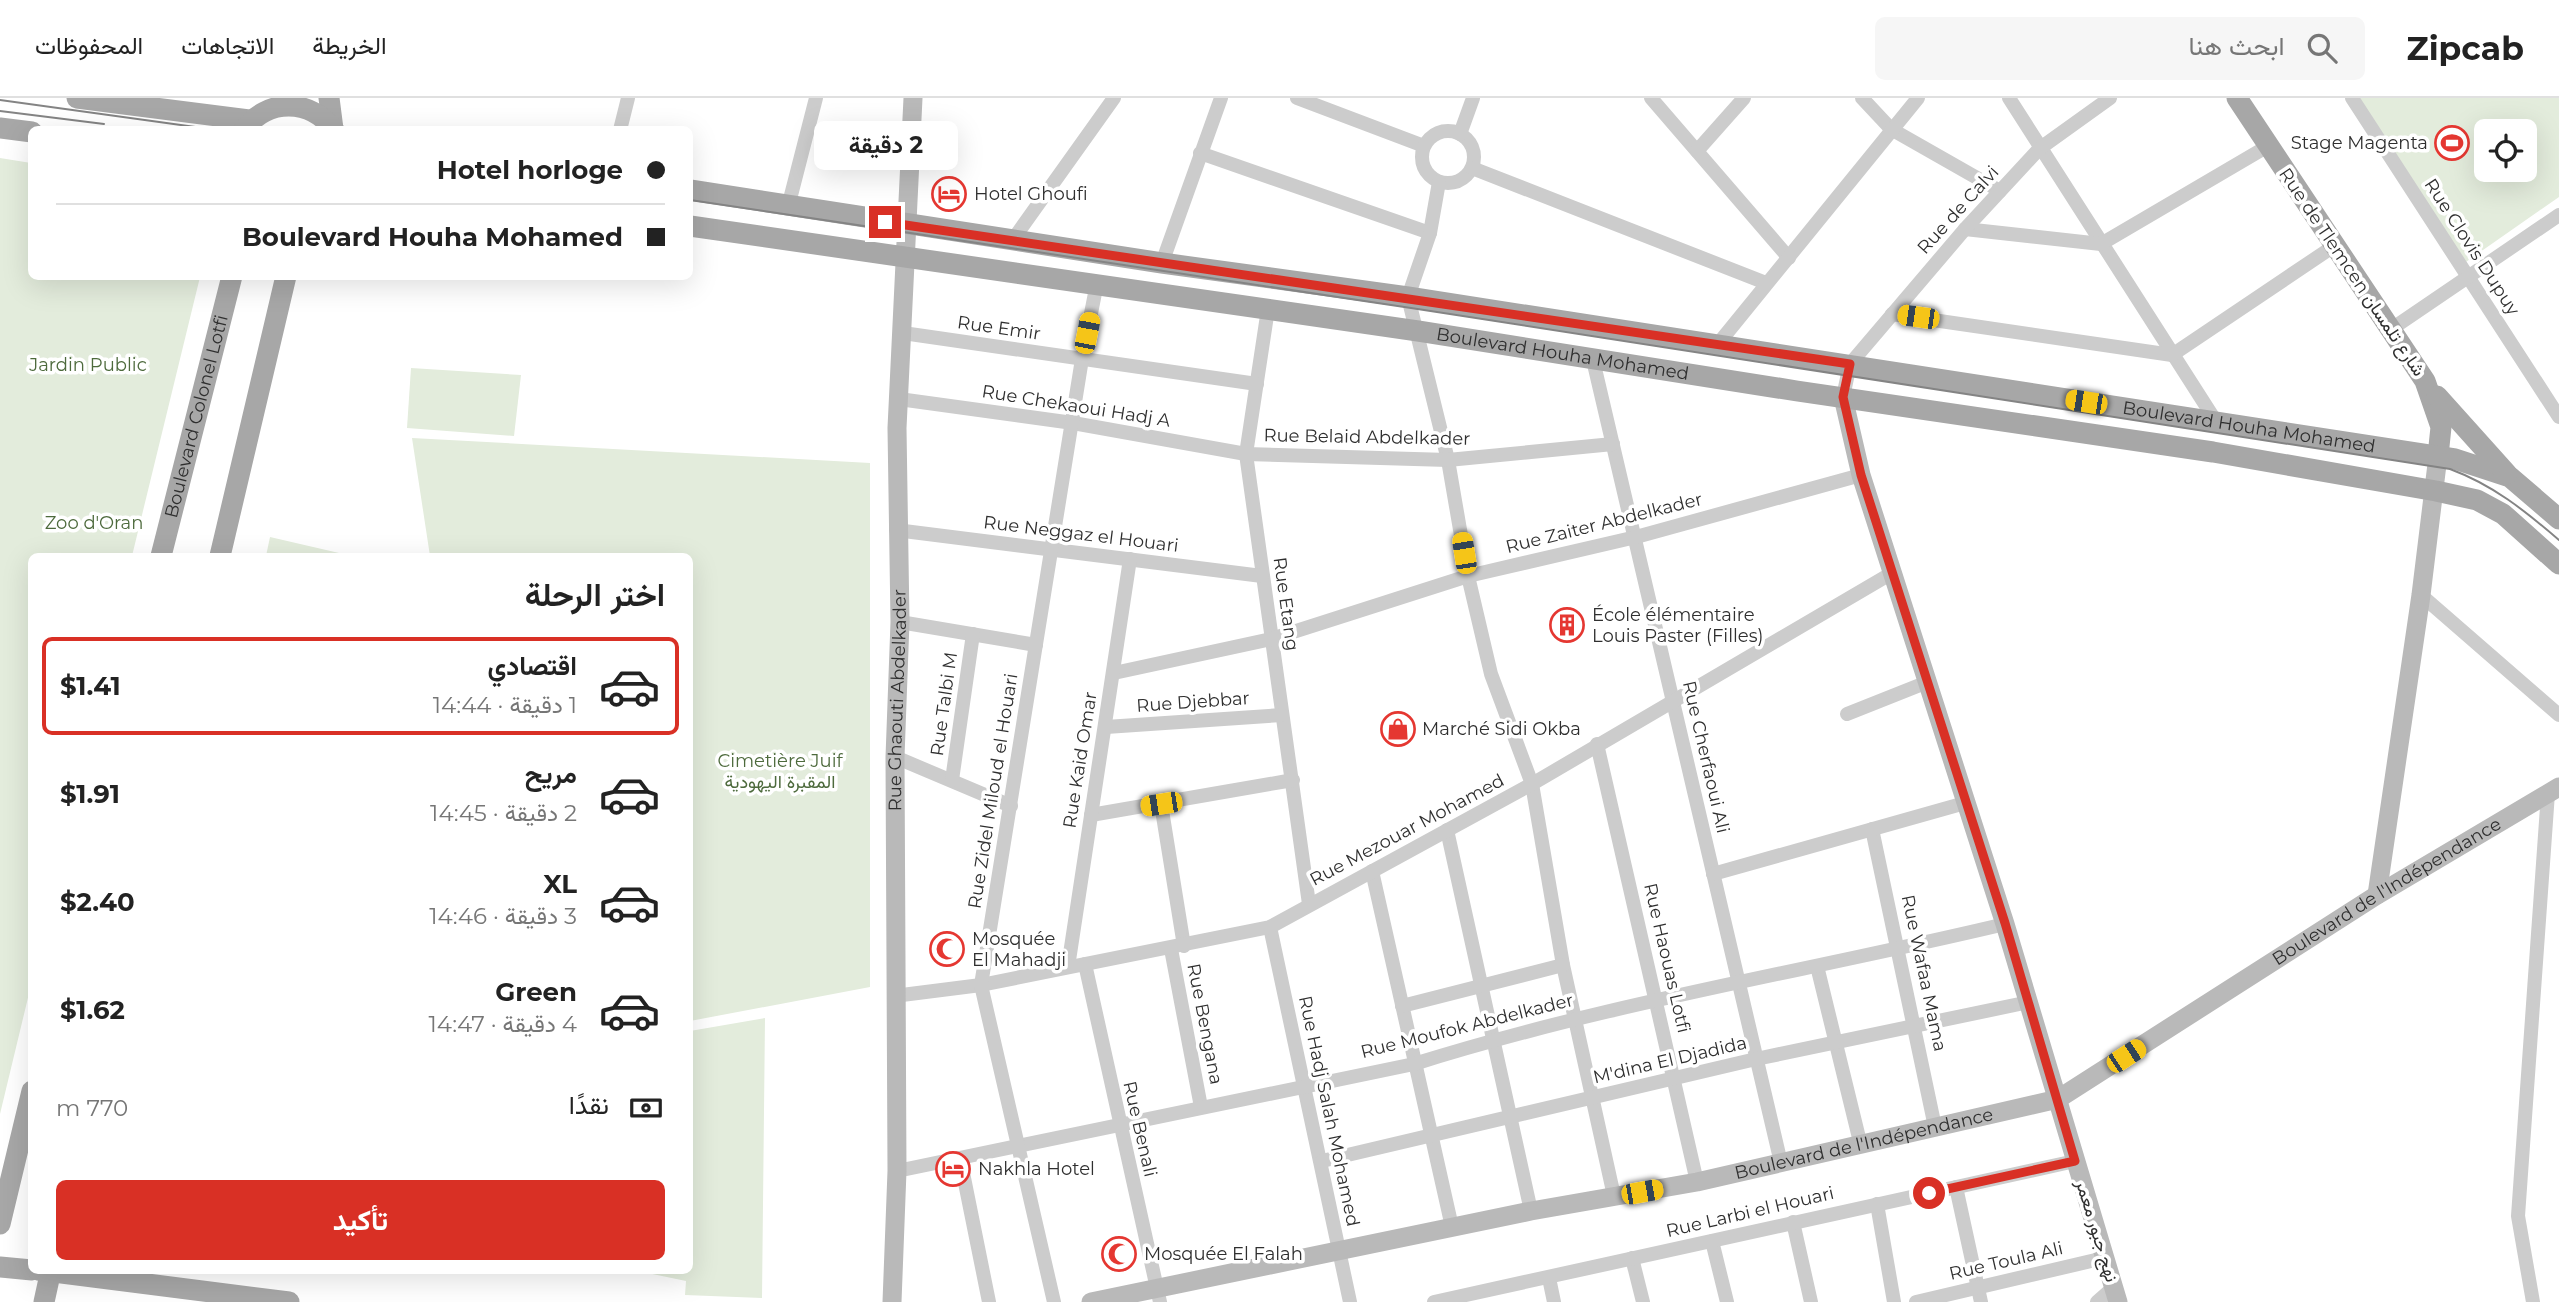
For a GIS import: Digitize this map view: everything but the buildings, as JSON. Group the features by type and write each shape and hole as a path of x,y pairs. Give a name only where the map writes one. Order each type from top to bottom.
{"main road":[{"path":"77,98 174,105 248,123"},
{"path":"248,123 260,98"},
{"path":"329,98 334,126"},
{"name":"Rue de Tlemcen شارع تلمسان","path":"2237,98 2425,381 2441,427 2438,456"},
{"path":"248,123 261,110 288,102 314,110 331,126"},
{"path":"0,128 28,132"},
{"name":"Boulevard Houha Mohamed","path":"693,190 1012,241 1408,297 1850,364 2438,456 2510,477"},
{"name":"Boulevard Houha Mohamed","path":"693,226 1419,331 1593,360 2213,452 2436,491 2477,500 2503,513 2559,564"},
{"name":"Boulevard Colonel Lotfi","path":"162,553 231,280"},
{"path":"221,553 285,280"},
{"path":"2425,381 2510,477 2559,519"},
{"path":"0,1224 28,1108"},
{"path":"0,1267 28,1270"},
{"path":"43,1274 44,1302"},
{"path":"67,1274 287,1302"}],"street":[{"path":"621,126 628,98"},
{"path":"788,206 816,98"},
{"name":"Rue Ghaouti Abdelkader","path":"892,1302 897,1171 894,996 895,757 900,622 896,530 899,399 913,98"},
{"path":"1012,241 1114,98"},
{"path":"1162,263 1221,98"},
{"path":"1297,98 1424,146"},
{"path":"1460,134 1473,98"},
{"path":"1651,98 1789,258"},
{"path":"1696,151 1744,98"},
{"path":"1862,98 1891,129 2000,191"},
{"path":"1718,345 1918,98"},
{"path":"2008,98 2217,423"},
{"name":"Rue de Calvi","path":"1850,364 1965,229 2039,149 2110,98"},
{"name":"Rue Clovis Dupuy","path":"2352,98 2559,417"},
{"path":"1451,131 1460,134 1471,144 1474,157 1472,168 1461,181 1439,182 1426,172 1422,164 1424,146 1437,133 1451,131"},
{"path":"1965,229 2101,244 2268,146"},
{"path":"1200,153 1430,233"},
{"path":"1472,168 1766,283"},
{"path":"1439,182 1430,233 1408,297 1419,331 1448,460 1468,576 1491,674 1532,784 1563,965 1577,1018 1614,1196"},
{"path":"2390,330 2559,215"},
{"path":"1892,314 2172,355 2334,246"},
{"name":"Rue Zidel Miloud el Houari","path":"1054,1302 981,985 1050,550 1097,283"},
{"name":"Rue Etang","path":"1268,309 1246,454 1309,904"},
{"name":"Rue Emir","path":"903,333 1257,384"},
{"name":"Rue Cherfaoui Ali","path":"1593,360 1781,1163"},
{"path":"1843,397 1850,364"},
{"name":"نهج جبور معمر","path":"1843,397 1861,475 1925,683 2005,923 2116,1295"},
{"name":"Rue Chekaoui Hadj A","path":"899,399 1073,423 1246,454"},
{"name":"Rue Belaid Abdelkader","path":"1246,454 1448,460 1612,444"},
{"path":"2377,895 2436,491 2438,456"},
{"name":"Rue Zaiter Abdelkader","path":"1114,673 1271,639 1468,576 1636,537 1861,475"},
{"name":"Rue Neggaz el Houari","path":"896,530 1262,576"},
{"name":"Rue Kaid Omar","path":"1068,967 1130,559"},
{"name":"Rue Mezouar Mohamed","path":"894,996 981,985 1177,948 1270,927 1532,784 1892,573"},
{"path":"2421,595 2559,715"},
{"path":"900,622 1036,645"},
{"name":"Rue Talbi M","path":"952,780 973,634"},
{"path":"1847,714 1925,683"},
{"name":"Rue Djebbar","path":"1106,727 1282,715"},
{"name":"Rue Haouas Lotfi","path":"1597,744 1697,1182"},
{"path":"895,757 1011,806"},
{"path":"1091,815 1293,780"},
{"path":"2533,1302 2518,1216 2554,790"},
{"name":"Boulevard de l'Indépendance","path":"1091,1302 1159,1295 1452,1227 1697,1182 2058,1099 2377,895 2554,790"},
{"path":"1713,874 1965,803"},
{"name":"Rue Bengana","path":"1161,804 1177,948 1201,1107"},
{"name":"Rue Wafaa Mama","path":"1872,829 1917,1028 1935,1127"},
{"path":"1447,830 1531,1211"},
{"path":"1372,871 1452,1227"},
{"name":"Rue Moufok Abdelkader","path":"897,1171 1306,1084 1414,1064 1493,1039 1656,999 1900,949 2005,923"},
{"name":"Rue Hadj Salah Mohamed","path":"1270,927 1306,1084 1350,1302"},
{"name":"Rue Benali","path":"1085,964 1159,1295"},
{"path":"1402,1006 1563,965"},
{"path":"1817,966 1861,1146"},
{"name":"M'dina El Djadida","path":"1322,1161 1756,1059 1917,1028 2029,1002"},
{"path":"960,1158 989,1302"},
{"name":"Rue Larbi el Houari","path":"1434,1302 1470,1298 1632,1258 2075,1161"},
{"path":"1956,1187 1979,1295"},
{"path":"1877,1204 1894,1302"},
{"path":"1793,1222 1811,1302"},
{"path":"1712,1241 1727,1302"},
{"path":"1632,1258 1643,1302"},
{"name":"Rue Toula Ali","path":"1916,1302 1979,1295 2104,1258"},
{"path":"1549,1278 1554,1302"},
{"path":"2096,1302 2116,1295"}],"green space":[{"path":"2356,98 2559,98 2559,197 2463,264"},
{"name":"Jardin Public","path":"0,158 28,163 28,280 199,280 133,553 28,553 28,998 0,1114"},
{"path":"411,368 521,375 514,436 407,428"},
{"name":"Cimetière Juif المقبرة اليهودية","path":"412,438 870,463 870,987 693,1020 693,553 430,553"},
{"path":"270,537 339,553 267,553"},
{"path":"765,1018 762,1298 685,1295 686,1281 652,1274 693,1274 693,1030"}],"tram line":[{"path":"0,100 188,126"},
{"path":"0,111 104,124"},
{"path":"693,200 1411,308 2450,469 2508,499 2559,540"}],"place":[{"name":"Stage Magenta","path":"2452,143"},
{"name":"Hotel Ghoufi","path":"949,194"},
{"name":"École élémentaire Louis Paster (Filles)","path":"1567,625"},
{"name":"Marché Sidi Okba","path":"1398,729"},
{"name":"Mosquée El Mahadji","path":"947,949"},
{"name":"Nakhla Hotel","path":"953,1169"},
{"name":"Mosquée El Falah","path":"1119,1254"}],"route":[{"path":"885,222 1850,364 1843,397 1861,475 1925,683 2005,923 2075,1161 1929,1193"}],"park label":[{"name":"Zoo d'Oran","path":"94,523"}]}
